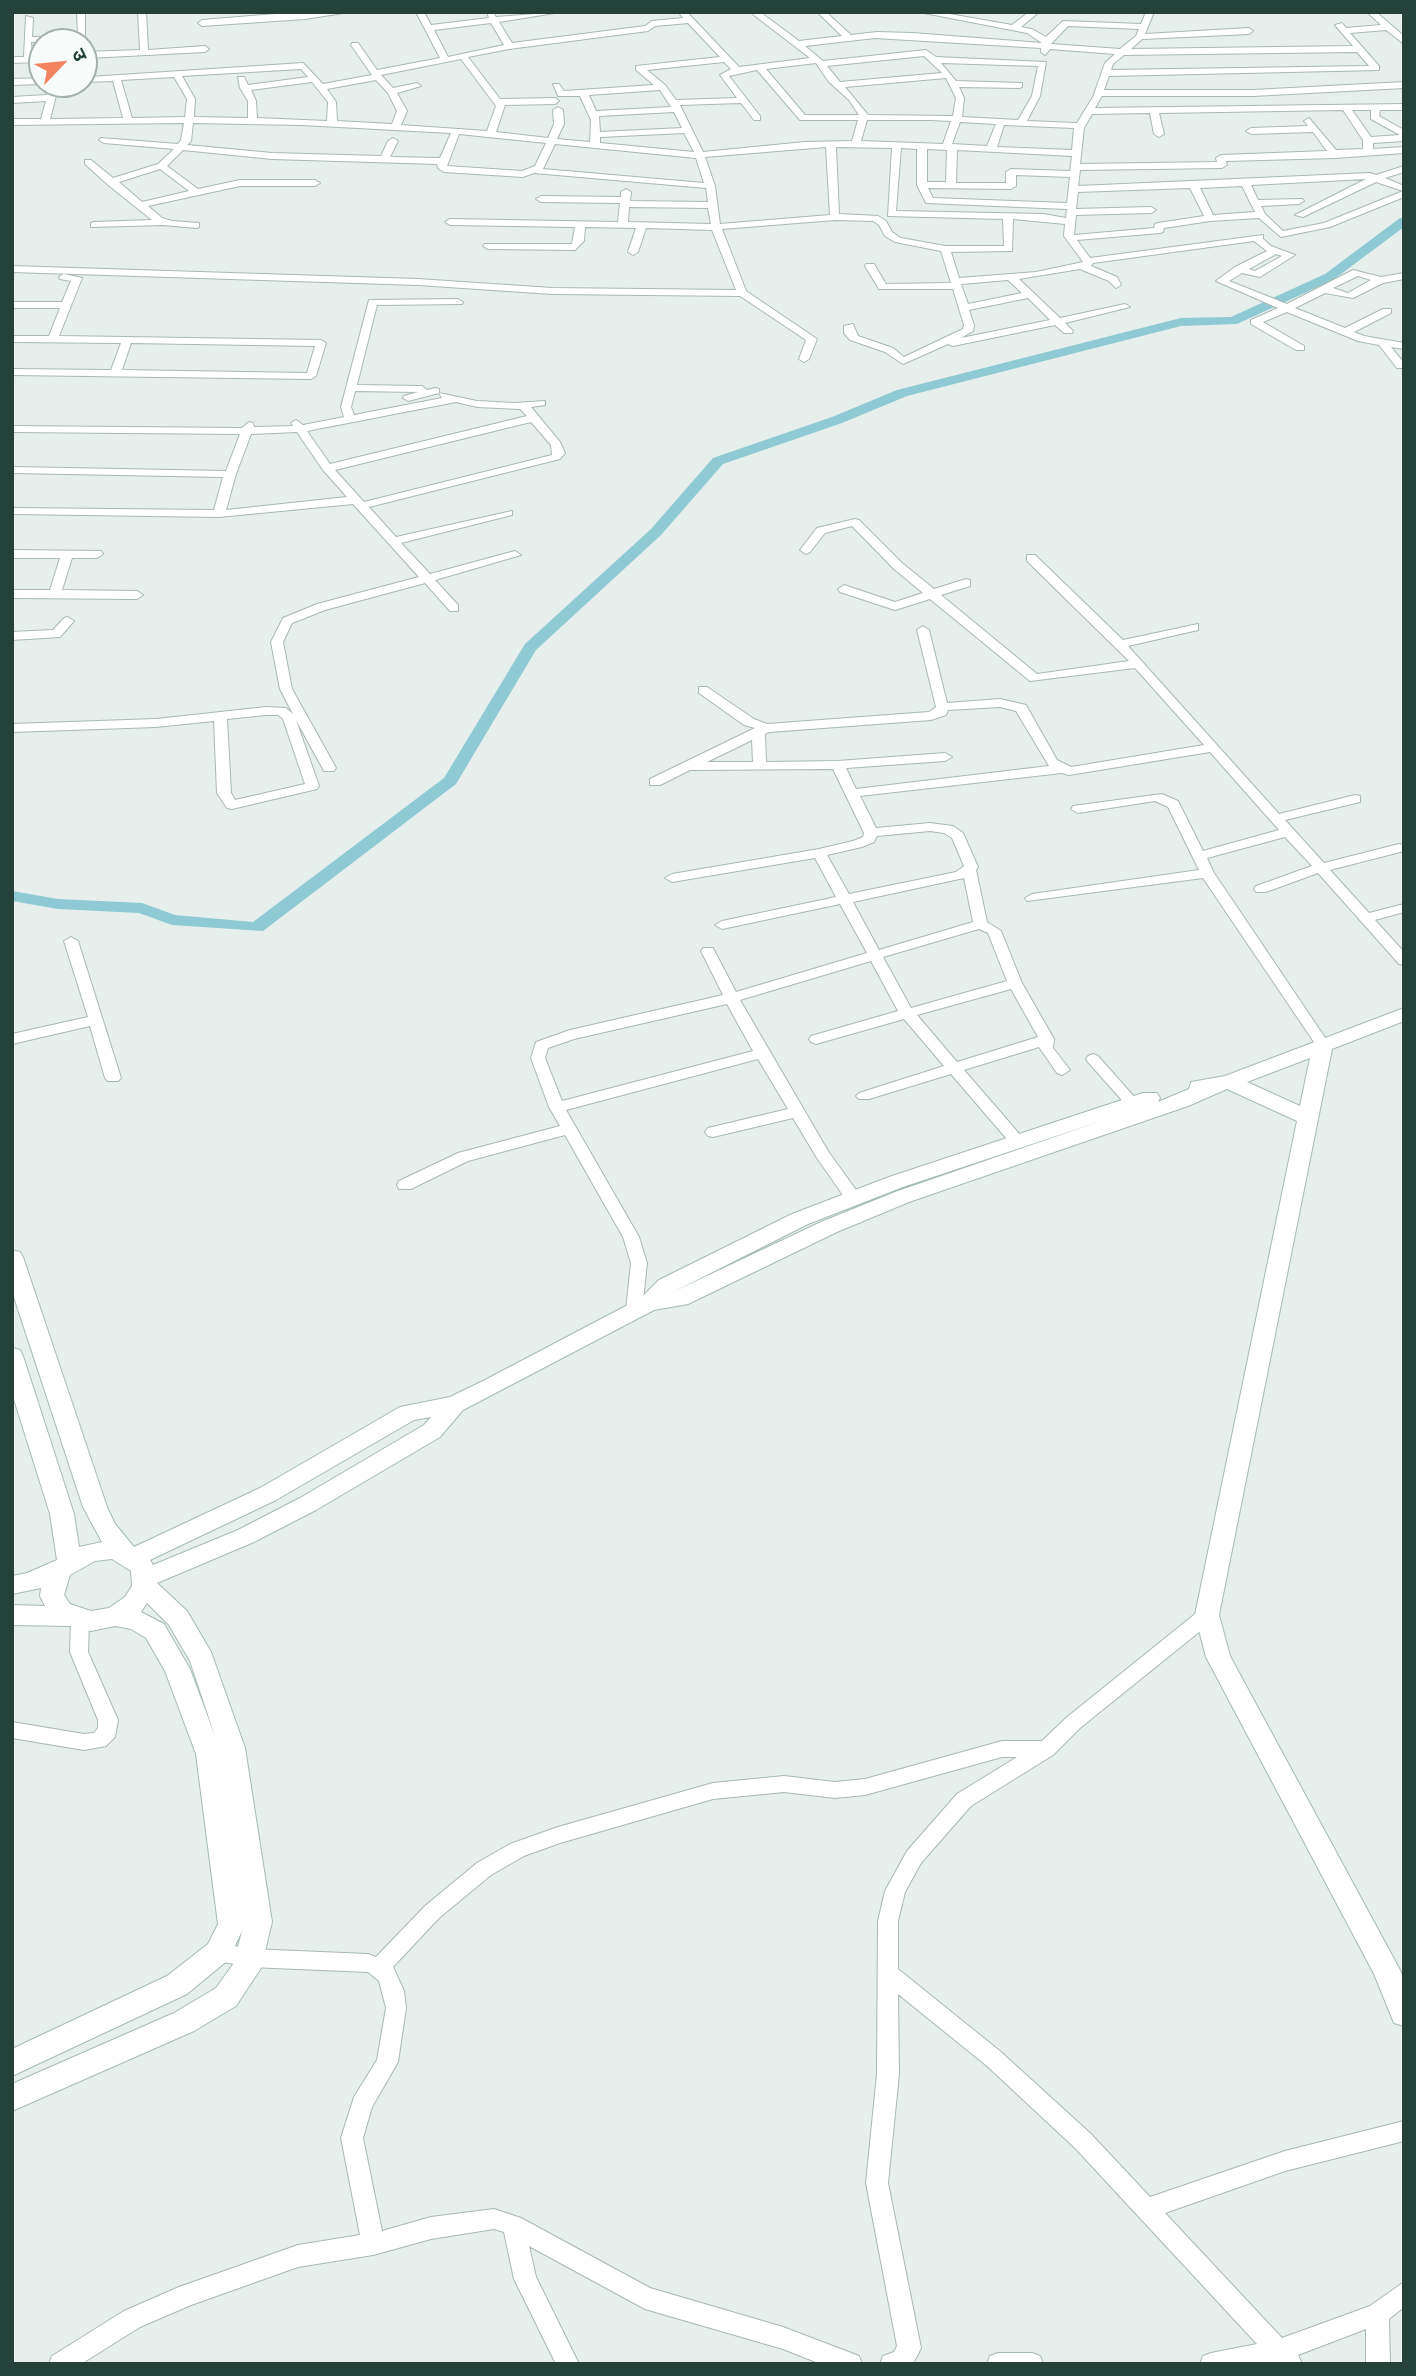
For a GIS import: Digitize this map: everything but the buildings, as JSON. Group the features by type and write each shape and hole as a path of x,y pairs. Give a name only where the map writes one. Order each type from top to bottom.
{"main road":[{"path":"641,1307 680,1299 828,1227 902,1197 1181,1101 1404,1014"},
{"path":"1323,1045 1207,1615 1218,1657 1386,1970 1404,2014"},
{"path":"136,1569 408,1413 455,1404 538,1364 641,1307 667,1284 734,1248 853,1197 1174,1090 1220,1084 1307,1117"},
{"path":"12,1257 95,1507 105,1529 178,1618 202,1659 232,1748 258,1922 247,1968 226,1997 184,2022 12,2098"},
{"path":"12,1356 62,1514 65,1565 52,1587 52,1596 61,1611 75,1618"},
{"path":"12,1585 102,1550 136,1569 246,1536 308,1504 432,1431 455,1404"},
{"path":"115,1616 134,1604 136,1569"},
{"path":"12,1615 75,1618 115,1616 137,1620 155,1631 177,1668 209,1754 232,1924 218,1952 177,1985 12,2063"}],"street":[{"path":"142,12 144,52"},
{"path":"200,12 207,72"},
{"path":"202,23 346,12"},
{"path":"420,12 445,60"},
{"path":"428,28 492,16 557,12"},
{"path":"754,12 819,62 852,98 863,116 856,144"},
{"path":"821,12 849,38"},
{"path":"923,12 951,14 1038,33 1047,43"},
{"path":"980,22 993,12"},
{"path":"1014,28 1035,12"},
{"path":"1082,35 1086,23 1085,12"},
{"path":"1116,285 1109,277 1084,263 1070,238 1080,126 1099,93 1110,63 1142,32 1150,12"},
{"path":"1371,13 1381,12"},
{"path":"1371,13 1404,41"},
{"path":"492,16 509,47"},
{"path":"244,88 318,83 376,75 462,55 648,28 652,24 686,16 737,70"},
{"path":"12,60 28,60 29,18"},
{"path":"1020,122 1026,117 1036,96 1047,43 1066,23 1086,23 1142,32 1249,31"},
{"path":"1106,72 1376,68 1341,28 1390,27"},
{"path":"798,44 849,38 912,36 1047,43 1124,51 1359,48"},
{"path":"912,36 955,84 960,108 949,147 951,186"},
{"path":"355,45 391,91 402,111 396,127"},
{"path":"98,55 205,49"},
{"path":"1323,50 1338,70"},
{"path":"462,55 500,106 491,134"},
{"path":"757,118 724,75 759,67 930,57 1043,64"},
{"path":"725,59 639,68 662,87 700,155 710,186 716,227 742,293"},
{"path":"98,79 303,66 332,102 332,124"},
{"path":"759,67 803,118 863,116 1080,126"},
{"path":"237,70 252,101 253,121"},
{"path":"1295,71 1305,91"},
{"path":"110,182 161,166 184,146 191,99 176,73"},
{"path":"838,85 949,75"},
{"path":"116,77 128,120"},
{"path":"955,84 1020,85"},
{"path":"1099,93 1273,93 1404,85"},
{"path":"391,91 418,86"},
{"path":"556,86 561,94 662,87"},
{"path":"583,93 593,114 595,140"},
{"path":"1273,93 1286,110"},
{"path":"12,100 50,98 44,123"},
{"path":"593,114 744,100"},
{"path":"498,102 556,106 559,124 536,171"},
{"path":"1089,111 1302,110 1375,113 1404,107"},
{"path":"1076,172 1223,165 1221,158 1253,157 1343,168 1302,110"},
{"path":"1154,111 1159,134"},
{"path":"1240,112 1251,131 1253,157"},
{"path":"1350,113 1368,140 1368,153"},
{"path":"1375,113 1388,127 1404,136"},
{"path":"12,122 253,121 396,127 552,140 595,140 687,130"},
{"path":"991,149 1001,122"},
{"path":"1388,127 1404,126"},
{"path":"1251,131 1314,129"},
{"path":"456,131 441,166 444,169 515,174 536,171 710,186"},
{"path":"1368,140 1404,136"},
{"path":"104,140 272,156 443,161"},
{"path":"595,140 700,155 831,144 1077,153"},
{"path":"384,159 393,141"},
{"path":"831,144 835,217"},
{"path":"897,145 891,214 1008,216 1073,205 1142,188 1373,177 1404,169"},
{"path":"922,146 925,198 936,202 1151,210"},
{"path":"1310,163 1334,155 1404,150"},
{"path":"1354,154 1373,177 1404,191"},
{"path":"88,162 162,222"},
{"path":"161,166 197,193"},
{"path":"923,189 1011,186 1011,172 1166,176"},
{"path":"1300,215 1373,177"},
{"path":"623,225 629,178"},
{"path":"140,205 229,184 261,181 315,183"},
{"path":"1245,183 1261,215 1281,234"},
{"path":"1194,186 1210,218"},
{"path":"1142,188 1159,228 1184,248"},
{"path":"870,266 883,287 957,283 1011,276 1327,225 1404,191"},
{"path":"541,199 713,205"},
{"path":"1255,203 1299,201"},
{"path":"1070,238 1159,228 1210,218 1261,215"},
{"path":"450,222 716,227 835,217 876,218 898,240 944,249 1009,249 1008,216"},
{"path":"1239,269 1256,275 1290,256 1261,243 1260,237 1240,216"},
{"path":"94,225 162,222 196,225"},
{"path":"488,246 575,247 579,241 580,223"},
{"path":"633,252 642,225"},
{"path":"849,326 849,333 854,338 889,350 903,360 968,331 957,283 944,249"},
{"path":"1274,251 1221,281 1345,332 1384,345 1404,346"},
{"path":"12,269 418,282 552,291 742,293 808,334 811,346 804,359"},
{"path":"1300,348 1255,322 1357,272 1380,279 1402,280"},
{"path":"12,276 77,278 53,339"},
{"path":"1011,276 1068,331"},
{"path":"1323,289 1349,296 1380,279"},
{"path":"964,308 1030,295"},
{"path":"350,416 351,388 373,302 458,302"},
{"path":"12,304 66,305"},
{"path":"941,345 991,337 1057,320 1125,307"},
{"path":"1345,332 1387,311"},
{"path":"12,339 321,343 311,376 12,372"},
{"path":"116,372 127,340"},
{"path":"1384,345 1401,366"},
{"path":"351,388 415,388 477,404 524,406 541,402"},
{"path":"350,416 435,391"},
{"path":"12,429 297,425 453,399"},
{"path":"12,511 219,514 358,503 556,457 559,453 556,444 524,406"},
{"path":"12,418 248,426"},
{"path":"327,468 533,418"},
{"path":"297,425 327,468 454,608"},
{"path":"219,514 248,426"},
{"path":"12,470 230,474"},
{"path":"393,541 508,513"},
{"path":"806,550 821,530 855,522 898,566 1034,678 1136,664"},
{"path":"12,554 97,554"},
{"path":"55,593 67,554"},
{"path":"329,768 286,689 277,642 281,631 294,616 515,555"},
{"path":"1031,558 1120,644 1210,748 1404,961"},
{"path":"844,589 895,606 966,583"},
{"path":"12,594 137,595"},
{"path":"12,636 56,634 68,621"},
{"path":"1120,644 1194,627"},
{"path":"923,630 942,707"},
{"path":"703,690 762,730"},
{"path":"655,782 762,730 923,718 936,715 942,707 1000,703 1021,708 1052,763 1061,769"},
{"path":"12,728 156,723 266,710 281,711 289,717 312,786 232,805 224,793 220,716"},
{"path":"760,766 762,730"},
{"path":"853,793 1123,764 1210,748"},
{"path":"689,766 838,765 945,757"},
{"path":"672,878 819,853 869,839 870,832 838,765"},
{"path":"1078,809 1164,798 1173,804 1207,873 1323,1045"},
{"path":"1275,819 1355,799"},
{"path":"870,832 930,827 948,829 958,836 971,863 969,870 980,924"},
{"path":"1200,856 1287,832"},
{"path":"1261,889 1320,868 1399,848"},
{"path":"819,853 906,1012 1017,1141"},
{"path":"722,925 844,897 961,875 969,870"},
{"path":"1032,898 1207,873"},
{"path":"1365,918 1404,908"},
{"path":"641,1307 639,1263 631,1237 557,1107 538,1059 541,1045 570,1035 732,998 980,924 994,931 1015,983 1047,1039 1046,1048 1062,1070"},
{"path":"71,942 113,1078"},
{"path":"708,951 796,1111 853,1197"},
{"path":"816,1039 1015,983"},
{"path":"12,1038 96,1020"},
{"path":"864,1096 1047,1039"},
{"path":"557,1107 762,1053"},
{"path":"1093,1059 1132,1103"},
{"path":"713,1132 796,1111"},
{"path":"405,1185 463,1157 570,1129"},
{"path":"891,2364 902,2360 909,2348 877,2183 888,2074 887,1972 890,1911 895,1891 914,1857 964,1800 1046,1749 1073,1723 1207,1615"},
{"path":"12,1730 84,1742 99,1740 108,1731 108,1720 79,1652 75,1618"},
{"path":"365,1964 484,1869 517,1850 558,1835 713,1791 784,1784 835,1790 865,1787 1003,1749 1046,1749"},
{"path":"218,1952 250,1958 365,1964 394,1991 396,2008 387,2062 362,2104 352,2138 373,2244"},
{"path":"887,1972 995,2059 1083,2141 1149,2208 1285,2357"},
{"path":"1149,2208 1285,2161 1404,2131"},
{"path":"60,2364 132,2319 187,2295 298,2256 373,2244 431,2228 494,2219 513,2225 645,2298 783,2338 851,2364"},
{"path":"513,2225 524,2280 568,2364"},
{"path":"1211,2364 1285,2357 1377,2314 1404,2294"},
{"path":"1377,2314 1378,2364"},
{"path":"998,2364 1032,2364"}],"waterway":[{"path":"12,896 58,904 142,908 172,920 257,927 450,781 530,647 656,532 718,461 837,420 902,393 1181,322 1233,321 1329,277 1404,221"}]}
